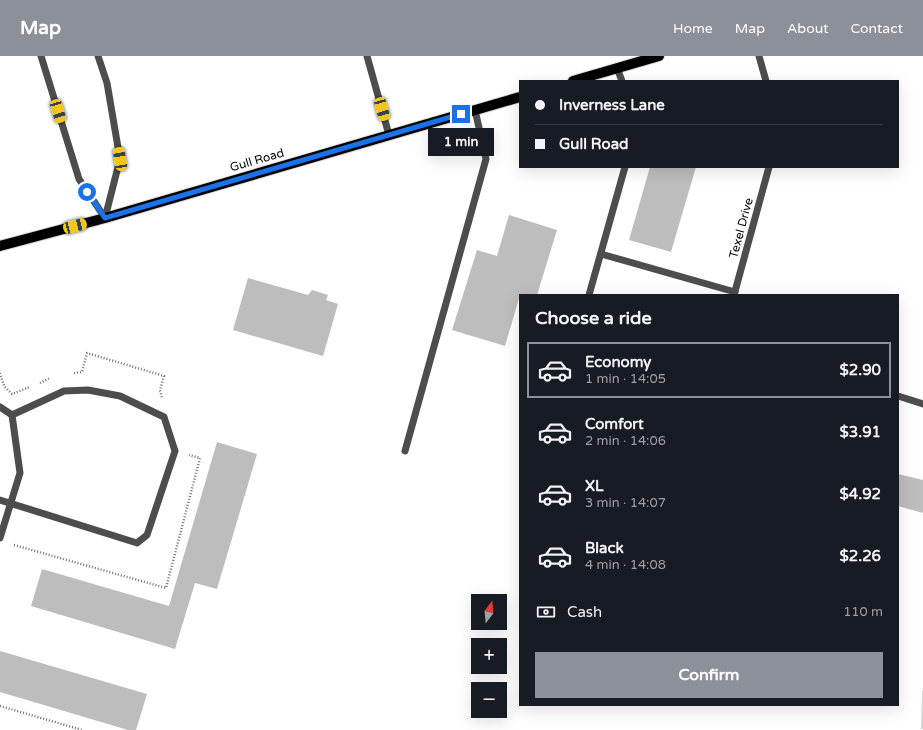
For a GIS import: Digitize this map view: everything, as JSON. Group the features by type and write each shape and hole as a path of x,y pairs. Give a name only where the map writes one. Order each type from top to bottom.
{"main road":[{"path":"576,80 659,56"},
{"name":"Gull Road","path":"0,246 105,218 519,97"}],"street":[{"path":"41,56 79,179 105,218"},
{"path":"98,56 107,83 120,159 105,218"},
{"path":"367,56 389,135"},
{"path":"759,56 766,80"},
{"path":"617,68 622,80"},
{"path":"405,451 486,159 475,110"},
{"path":"589,294 625,168"},
{"name":"Texel Drive","path":"735,294 769,168"},
{"path":"601,254 735,294"},
{"path":"0,500 11,502 137,543 147,535 175,451 164,417 120,396 88,390 64,391 12,415"},
{"path":"899,396 923,404"},
{"path":"0,407 12,415 20,473 0,538"}],"path":[{"path":"70,374 82,372 87,353 164,376 160,390 162,398 167,403"},
{"path":"0,373 4,386 12,394 34,386"},
{"path":"39,383 51,378"},
{"path":"8,544 166,588 200,458 183,453"},
{"path":"0,706 82,730"}],"shaded area":[{"path":"922,691 923,729 921,729"}],"building":[{"path":"650,168 696,168 671,252 629,240"},
{"path":"509,215 557,230 537,294 519,294 505,346 452,330 477,250 497,256"},
{"path":"248,278 308,295 312,290 328,295 326,300 338,304 323,356 233,330"},
{"path":"217,442 257,454 217,589 195,583 175,649 31,606 42,569 169,606"},
{"path":"899,474 923,480 923,513 899,506"},
{"path":"0,651 147,694 136,730 128,730 0,692"}],"route":[{"path":"87,192 105,218 461,114"}]}
